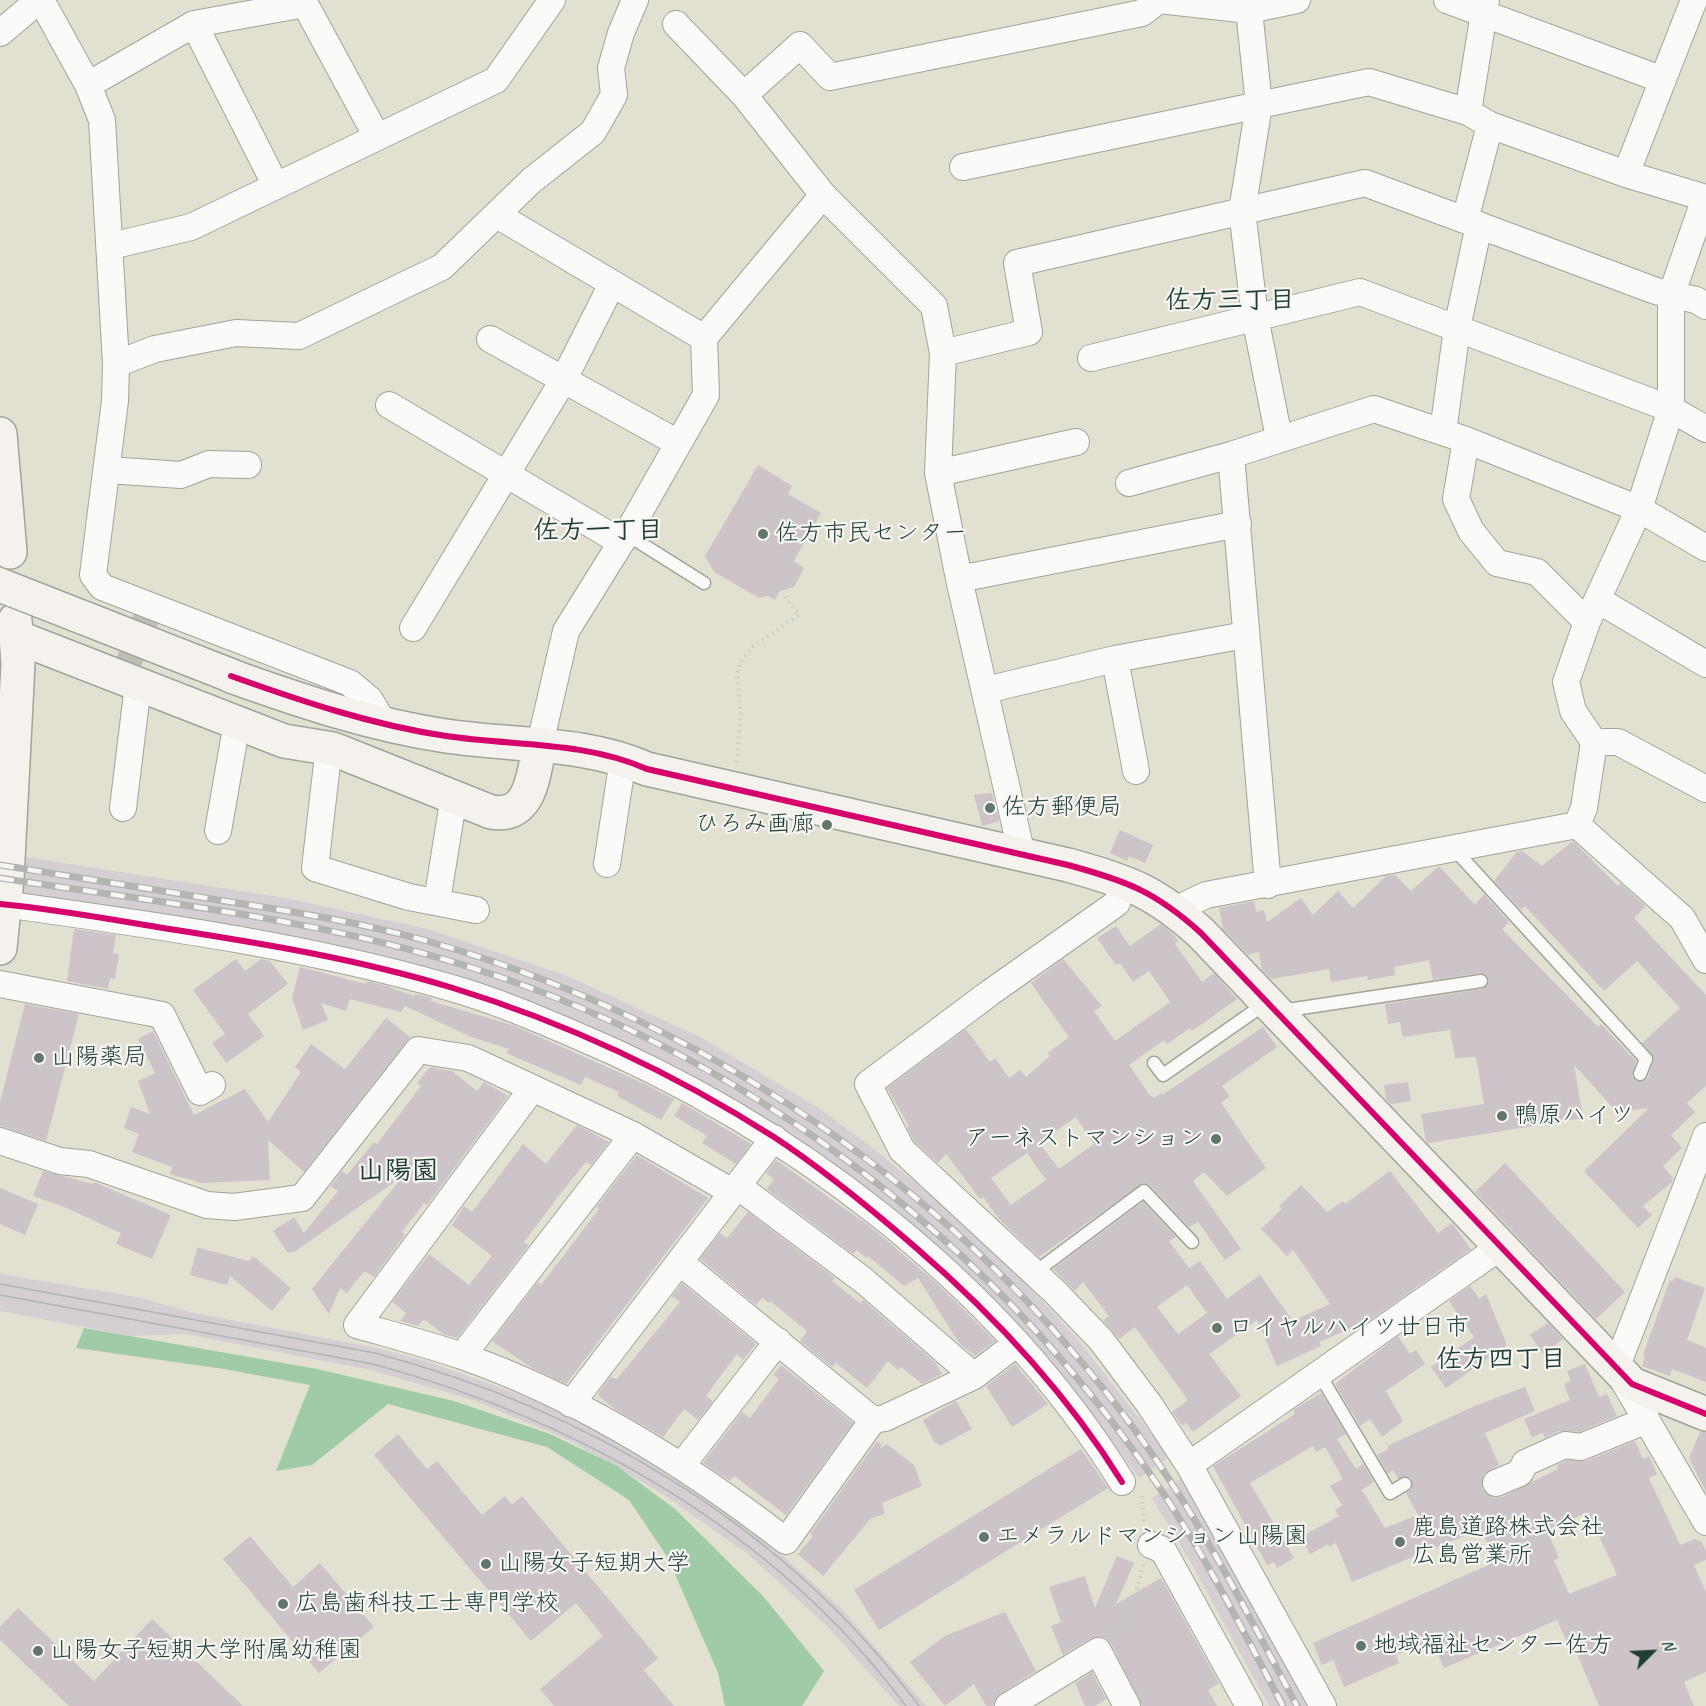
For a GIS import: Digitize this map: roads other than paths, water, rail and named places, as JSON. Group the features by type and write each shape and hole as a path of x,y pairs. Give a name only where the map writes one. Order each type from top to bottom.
{"street":[{"path":"0,33 40,0 88,85 102,120 116,364 108,470 93,575 102,587 231,676 410,740 482,760 538,754"},
{"path":"111,246 191,227 496,80 552,0"},
{"path":"116,364 155,349 236,333 299,336 442,267 531,181 593,132 614,94 611,68 621,33 635,0"},
{"path":"744,95 800,45 830,76 1142,13 1159,0 1250,5 1297,0"},
{"path":"1446,0 1485,6 1663,80"},
{"path":"88,85 194,24 305,4 377,137"},
{"path":"1250,5 1259,105 1242,211 1255,317 1279,438"},
{"path":"1468,112 1485,6"},
{"path":"1626,174 1663,80 1696,14"},
{"path":"194,24 276,186"},
{"path":"676,24 744,95 823,195 934,306 943,353 938,473 959,579 1022,855"},
{"path":"963,167 1369,82 1468,112 1490,125 1626,174 1706,198 1671,296 1671,409 1639,509 1593,611 1566,682 1573,711 1594,742 1584,808 1577,825"},
{"path":"1490,125 1456,328 1454,436 1456,499 1471,531 1497,563 1538,572 1593,611 1706,664"},
{"path":"943,353 1029,332 1017,263 1365,183 1671,296 1696,300 1706,306"},
{"path":"0,948 18,658 16,628 128,679 234,722 284,741 333,749 491,812 511,812 525,802 566,631 706,395 704,338 823,195"},
{"path":"497,215 704,338"},
{"path":"414,628 564,380 612,284"},
{"path":"1090,358 1360,292 1671,409 1706,429"},
{"path":"490,339 678,443"},
{"path":"388,405 623,538"},
{"path":"1129,483 1231,455 1374,409 1454,436 1639,509 1706,548"},
{"path":"0,434 10,552"},
{"path":"938,473 1076,442"},
{"path":"1231,455 1268,885"},
{"path":"108,470 181,475 209,464 248,465"},
{"path":"959,579 1238,524"},
{"path":"0,585 150,622 350,683 370,700 384,724"},
{"path":"986,690 1114,658 1245,635"},
{"path":"1114,658 1136,771"},
{"path":"231,676 332,710 384,724 538,754 630,767 1022,855 1124,881 1150,893 1175,910 1271,1007 1632,1383 1706,1414"},
{"path":"123,808 128,679"},
{"path":"218,831 235,734 234,722"},
{"path":"1594,742 1618,742 1706,789"},
{"path":"333,749 328,755 315,868 409,897 476,910"},
{"path":"607,864 630,767"},
{"path":"437,901 454,796"},
{"path":"1175,910 1206,895 1455,850 1577,825"},
{"path":"1577,825 1682,918 1706,960"},
{"path":"1124,881 1117,903 991,992 868,1084 902,1150 1034,1273 1101,1340 1149,1404 1189,1465 1323,1706"},
{"path":"2,904 289,948 451,987 515,1009 622,1054 703,1096 774,1138 879,1215 956,1282 1016,1344 1072,1409 1132,1487"},
{"path":"0,984 162,1015 200,1092 212,1085"},
{"path":"0,1141 60,1161 89,1164 207,1205 251,1206 302,1198 418,1050 468,1058 633,1135 726,1189 739,1187 863,1280 974,1376"},
{"path":"532,1089 357,1325 462,1356 571,1404 682,1465 786,1540 873,1420 885,1418 974,1376 1016,1344"},
{"path":"462,1356 633,1135"},
{"path":"1616,1368 1706,1136"},
{"path":"571,1404 739,1187 774,1138"},
{"path":"1189,1465 1500,1247"},
{"path":"681,1263 873,1420"},
{"path":"682,1465 778,1341"},
{"path":"1616,1368 1706,1522"},
{"path":"1496,1483 1520,1473 1525,1463 1565,1445 1581,1447 1647,1420"},
{"path":"1151,1545 1163,1550 1249,1706"},
{"path":"1008,1706 1098,1651 1127,1706"}],"lane":[{"path":"623,538 704,583"},
{"path":"1455,850 1646,1059 1640,1074"},
{"path":"1154,1063 1163,1075 1271,1007 1481,981"},
{"path":"1034,1273 1144,1191 1192,1242"},
{"path":"1320,1375 1390,1493 1405,1484"}],"tunnel":[{"path":"125,672 148,614"}],"tram line":[{"path":"0,1284 375,1353 454,1377 532,1407 606,1443 677,1484 745,1531 808,1583 866,1642 919,1706"},
{"path":"0,1295 373,1364 450,1388 525,1417 598,1451 668,1491 735,1536 797,1587 854,1644 906,1706"}],"railway":[{"path":"0,865 297,913 376,928 427,941 536,977 642,1022 743,1076 839,1139 929,1209 1013,1287 1090,1372 1178,1493 1231,1583 1297,1706"},
{"path":"0,878 265,918 422,953 530,988 635,1032 734,1085 829,1147 918,1217 1000,1294 1077,1378 1146,1468 1184,1525 1283,1706"}],"place":[{"name":"佐方市民センター","path":"763,534"},
{"name":"佐方郵便局","path":"990,808"},
{"name":"ひろみ画廊","path":"827,825"},
{"name":"山陽薬局","path":"39,1058"},
{"name":"鴨原ハイツ","path":"1502,1116"},
{"name":"アーネストマンション","path":"1216,1139"},
{"name":"ロイヤルハイツ廿日市","path":"1217,1328"},
{"name":"エメラルドマンション山陽園","path":"984,1537"},
{"name":"鹿島道路株式会社 広島営業所","path":"1400,1542"},
{"name":"山陽女子短期大学","path":"486,1564"},
{"name":"広島歯科技工士専門学校","path":"283,1604"},
{"name":"地域福祉センター佐方","path":"1361,1646"},
{"name":"山陽女子短期大学附属幼稚園","path":"38,1651"}],"district":[{"name":"佐方三丁目","path":"1230,301"},
{"name":"佐方一丁目","path":"598,531"},
{"name":"山陽園","path":"398,1172"},
{"name":"佐方四丁目","path":"1501,1360"}]}
